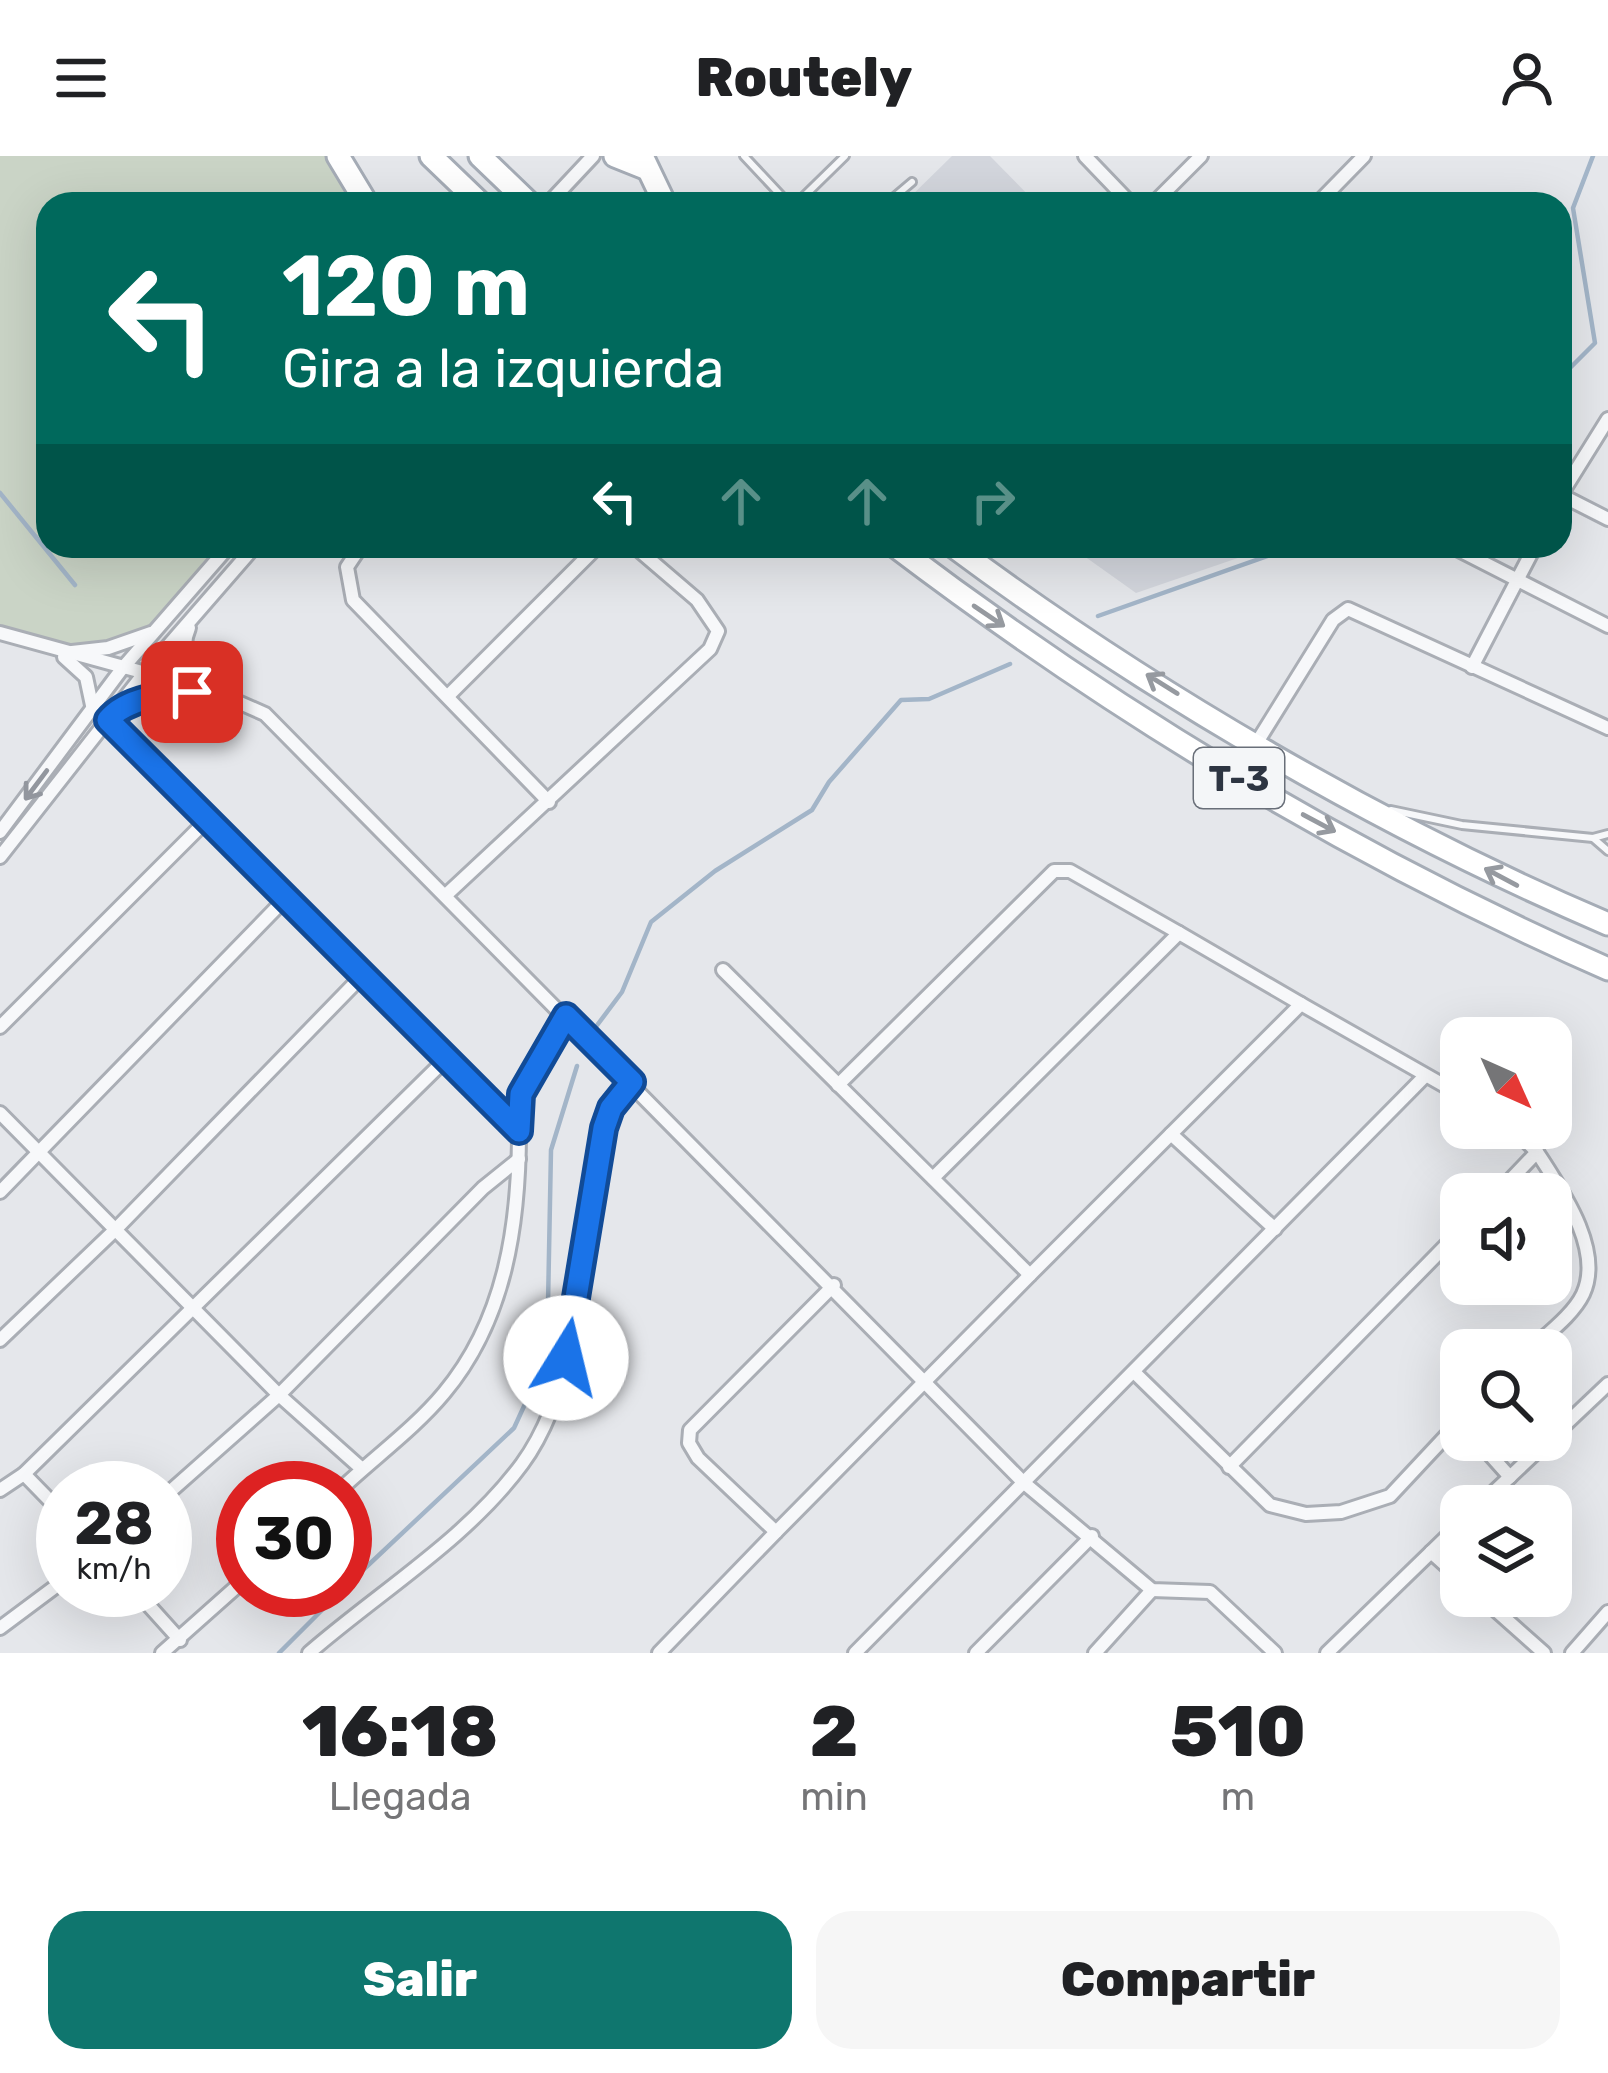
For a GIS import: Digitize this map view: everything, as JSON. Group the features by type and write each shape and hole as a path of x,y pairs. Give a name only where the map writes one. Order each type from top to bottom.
{"main road":[{"path":"338,156 360,192"},
{"path":"431,156 468,192"},
{"path":"480,156 518,192"},
{"path":"615,156 644,162 659,192"},
{"name":"T-3","path":"911,558 980,611 1266,795 1508,925 1608,969"},
{"name":"T-3","path":"971,558 1256,744 1523,888 1608,924"}],"street":[{"path":"1085,156 1120,192"},
{"path":"1165,192 1202,156"},
{"path":"1329,192 1364,156"},
{"path":"559,192 590,159"},
{"path":"1572,477 1608,419"},
{"path":"1572,502 1608,519"},
{"path":"0,832 121,670 220,558"},
{"path":"0,857 142,676 245,558"},
{"path":"353,558 347,568 353,600 549,802"},
{"path":"448,695 586,558"},
{"path":"446,895 710,649 718,631 698,600 648,558"},
{"path":"1474,558 1608,626"},
{"path":"1472,667 1529,558"},
{"path":"1256,744 1333,620 1348,610 1608,728"},
{"path":"194,616 183,650 193,671 214,692"},
{"path":"59,652 107,648 155,632"},
{"path":"0,633 142,676 214,692 265,714 929,1381 1023,1482 1152,1590 1210,1592 1275,1653"},
{"path":"59,652 86,677 93,710"},
{"path":"112,715 168,694 214,692"},
{"path":"112,715 207,820 519,1131"},
{"path":"75,735 89,744"},
{"path":"0,1027 207,820"},
{"path":"838,1085 1054,871 1070,872 1440,1084"},
{"path":"0,1192 42,1154 285,899"},
{"path":"933,1178 1179,933"},
{"path":"723,970 1030,1275"},
{"path":"0,1340 116,1229 362,976"},
{"path":"659,1653 1301,1004"},
{"path":"371,1461 444,1393 487,1326 516,1227 521,1094 566,1016"},
{"path":"0,1490 24,1474 446,1060"},
{"path":"855,1653 1425,1076"},
{"path":"309,1653 457,1532 504,1486 534,1444 566,1358 604,1128 611,1108 632,1082"},
{"path":"0,1113 279,1395 353,1461"},
{"path":"1171,1134 1275,1229"},
{"path":"1535,1149 1574,1210 1587,1282 1581,1299 1552,1329"},
{"path":"1518,1173 1538,1152"},
{"path":"192,1472 279,1395 483,1187 519,1159"},
{"path":"1229,1467 1440,1251"},
{"path":"776,1532 698,1458 688,1443 690,1430 834,1285"},
{"path":"1135,1373 1270,1504 1306,1514 1341,1512 1390,1496 1440,1443"},
{"path":"1572,1418 1608,1384"},
{"path":"1496,1461 1510,1477"},
{"path":"1501,1485 1527,1461"},
{"path":"24,1474 36,1486"},
{"path":"976,1653 1092,1536"},
{"path":"1327,1653 1440,1543"},
{"path":"1431,1552 1440,1560"},
{"path":"1095,1653 1152,1590"},
{"path":"0,1628 36,1601"},
{"path":"162,1653 216,1606"},
{"path":"1572,1653 1608,1612"},
{"path":"159,1617 180,1640"},
{"path":"1504,1617 1544,1653"}],"lane":[{"path":"744,156 781,192"},
{"path":"806,192 845,156"},
{"path":"900,192 912,182"},
{"path":"1364,804 1462,825 1593,838 1608,834"},
{"path":"1593,838 1608,851"}],"shaded area":[{"path":"952,156 990,156 1025,192 915,192"},
{"path":"1087,558 1238,558 1136,593"}],"green space":[{"path":"0,156 338,156 360,192 36,192 36,558 219,558 155,631 87,651 0,633"}],"waterway":[{"path":"1572,366 1595,343 1573,208 1593,156"},
{"path":"0,493 36,537"},
{"path":"53,558 75,585"},
{"path":"1098,616 1262,558"},
{"path":"595,1028 622,992 651,922 715,871 812,810 829,782 901,700 929,699 1010,664"},
{"path":"372,1562 514,1428 547,1356 551,1150 577,1066"},
{"path":"279,1653 315,1617"}],"route":[{"path":"192,692 116,710 108,720 519,1131 521,1094 566,1016 632,1082 611,1108 604,1128 566,1358"}]}
